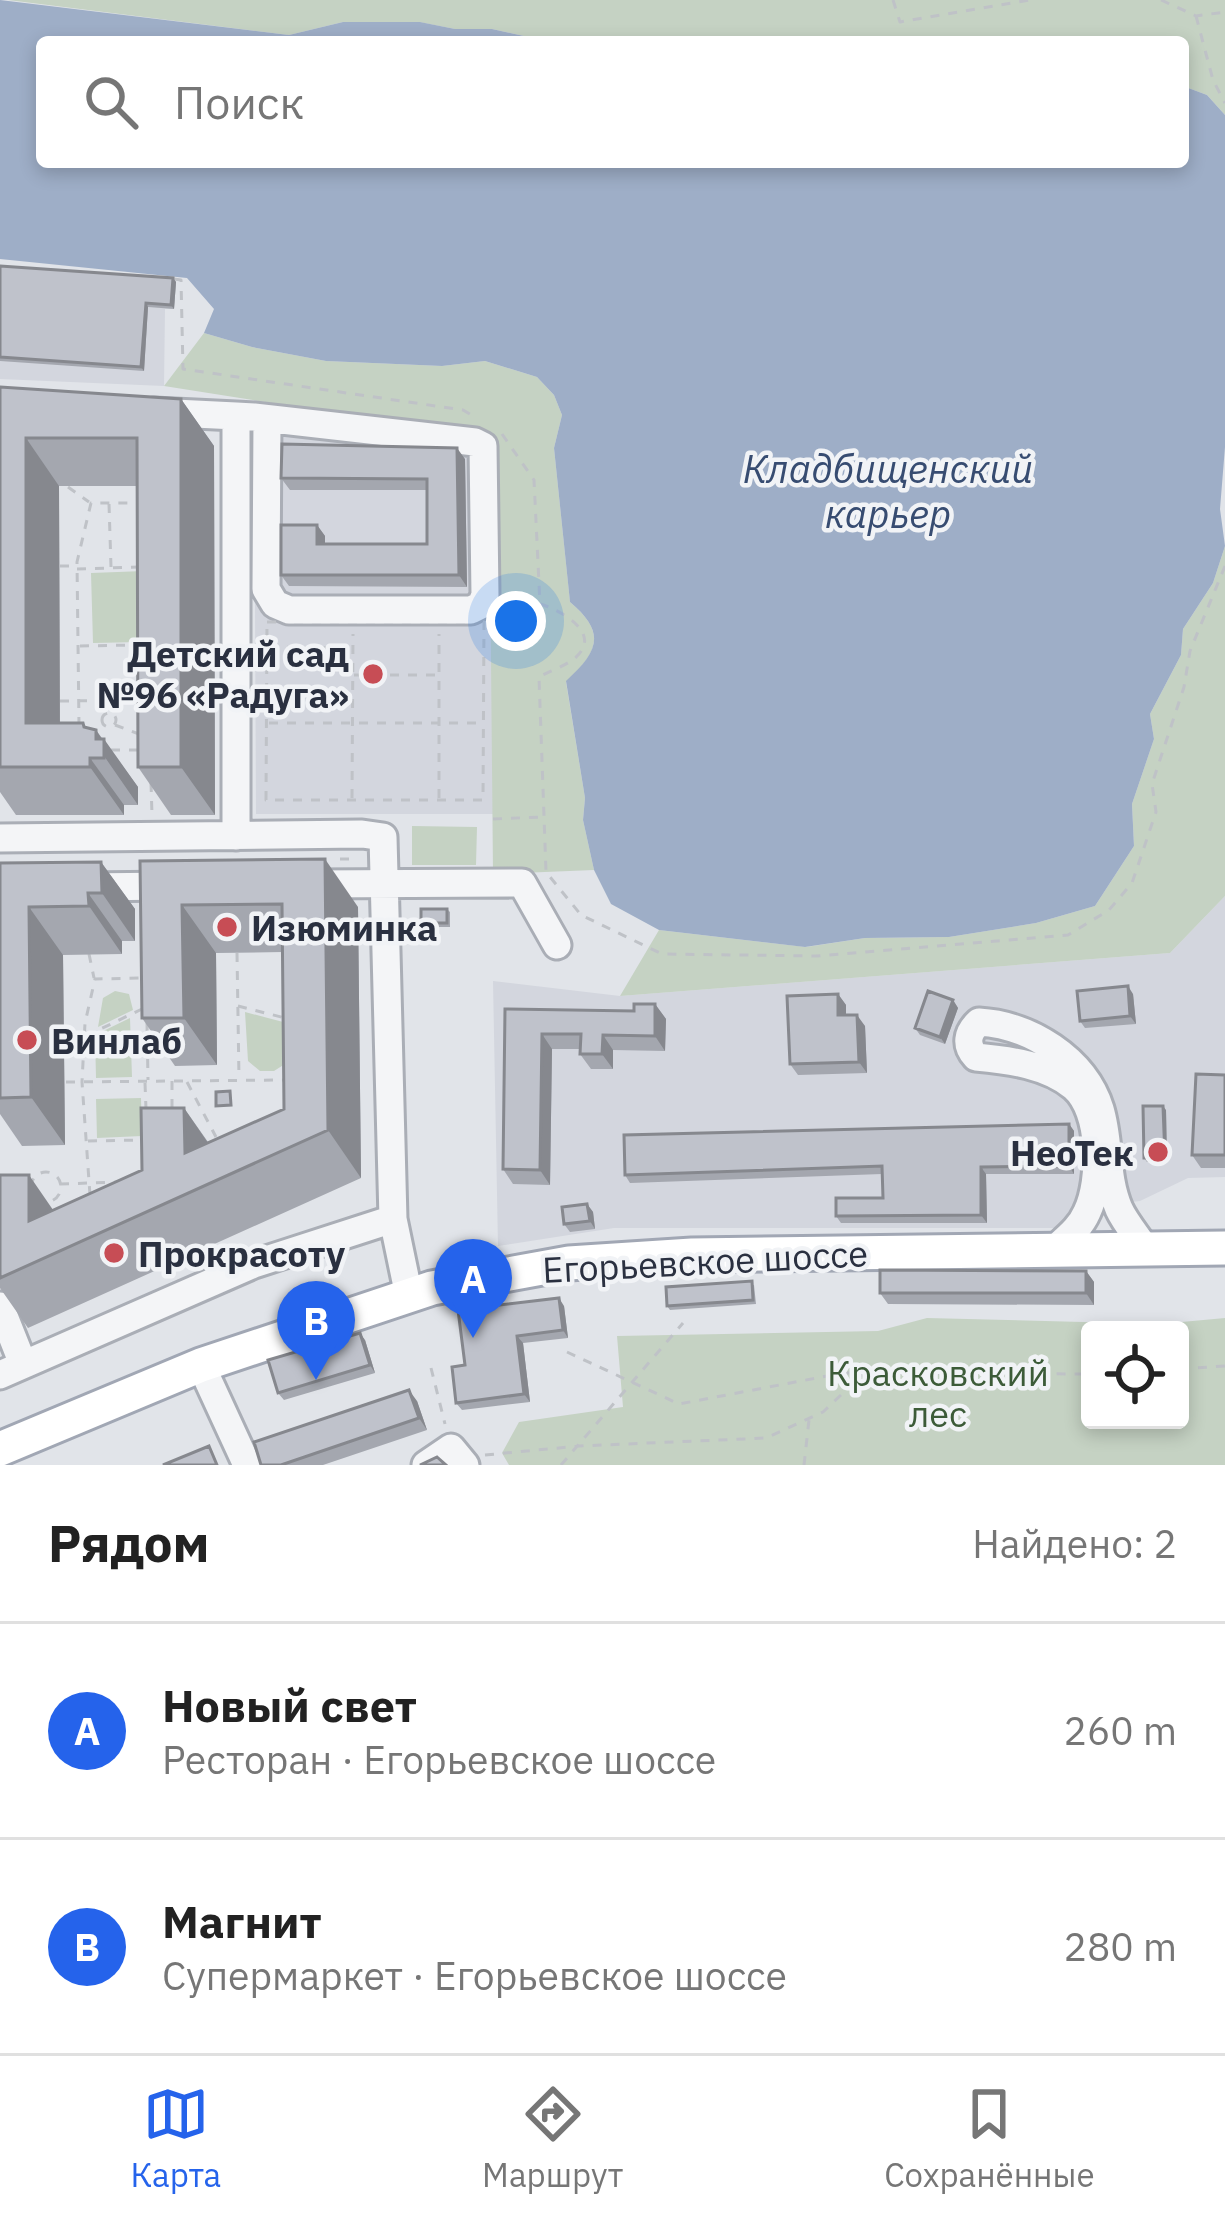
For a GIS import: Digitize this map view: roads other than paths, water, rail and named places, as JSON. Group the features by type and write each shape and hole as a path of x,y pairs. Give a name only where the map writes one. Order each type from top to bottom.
{"main road":[{"name":"Егорьевское шоссе","path":"0,1449 201,1365 432,1288 569,1263 692,1255 1225,1248"}],"street":[{"path":"118,410 268,419 483,446 485,595 481,605 440,616 352,616 289,610 275,604 266,589 268,419"},
{"path":"236,416 236,836"},
{"path":"236,525 267,525"},
{"path":"0,838 383,837 393,1219 409,1296"},
{"path":"294,884 522,883 557,945"},
{"path":"59,887 200,885"},
{"path":"1056,1248 1078,1228 1093,1192 1090,1110 1083,1096 1056,1076 1006,1060 976,1057 969,1050 968,1037 979,1022 1009,1024 1039,1037 1088,1084 1100,1107 1107,1172 1120,1210 1144,1247"},
{"path":"0,1306 12,1370 254,1264 393,1219"},
{"path":"201,1365 247,1465"},
{"path":"426,1465 459,1457"}],"water":[{"name":"Кладбищенский карьер","path":"0,0 289,35 343,22 420,22 524,36 36,36 36,168 1189,168 1189,88 1207,95 1225,115 1225,447 1220,509 1225,546 1213,583 1183,629 1181,655 1150,714 1154,739 1132,804 1134,846 1095,906 1036,923 949,937 865,938 805,947 659,930 611,904 594,870 566,681 591,651 593,633 570,602 554,448 562,415 554,395 537,377 485,361 442,366 326,361 252,347 204,333 214,309 187,278 0,259"}],"place":[{"name":"Детский сад №96 «Радуга»","path":"373,674"},
{"name":"Изюминка","path":"227,927"},
{"name":"Винлаб","path":"27,1040"},
{"name":"НеоТек","path":"1158,1152"},
{"name":"Прокрасоту","path":"114,1253"},
{"name":"Новый свет","path":"473,1338"},
{"name":"Магнит","path":"316,1380"}],"park label":[{"name":"Красковский лес","path":"938,1392"}]}
